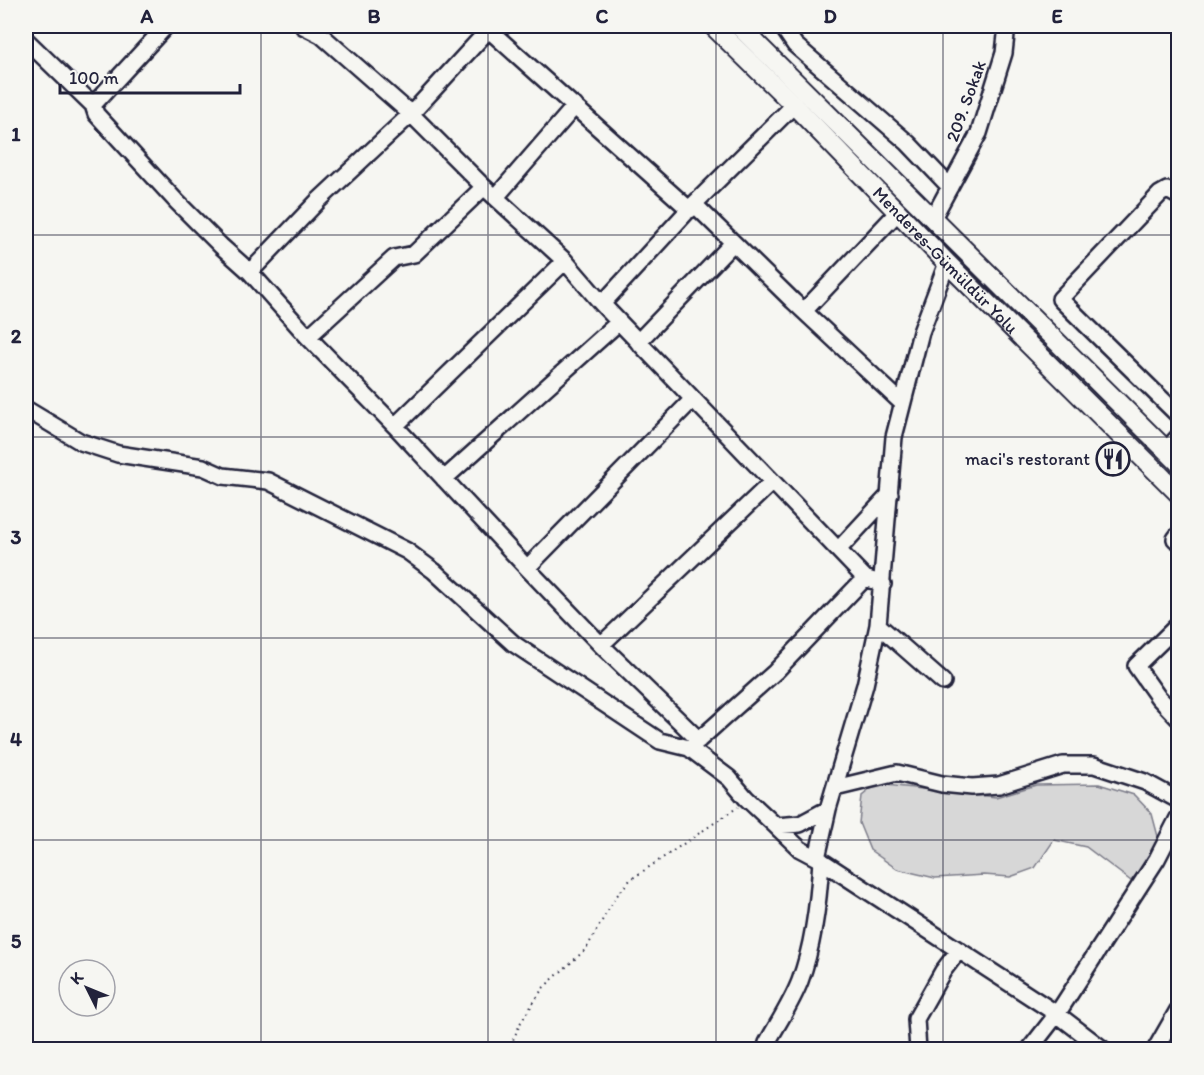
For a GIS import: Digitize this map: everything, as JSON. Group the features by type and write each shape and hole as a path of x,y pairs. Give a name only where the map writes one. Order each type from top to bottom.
{"main road":[{"name":"Menderes-Gümüldür Yolu","path":"713,26 1179,493"},
{"name":"Menderes-Gümüldür Yolu","path":"739,26 933,218 1174,450"}],"street":[{"path":"93,105 166,26"},
{"path":"303,26 321,35 411,114 490,192 565,261 619,322 865,578 883,584"},
{"path":"782,26 795,45 909,143 950,187"},
{"name":"209. Sokak","path":"933,218 979,133 1004,53 1007,26"},
{"path":"250,272 318,201 411,114 490,28 574,106 732,243 902,403"},
{"path":"26,39 93,105 96,114 177,202 250,272 308,337 395,426 526,568 694,744 800,849 819,859 1057,1014 1104,1050"},
{"path":"602,303 692,207 794,105"},
{"path":"308,337 394,258 414,254 490,192 574,106"},
{"path":"1179,196 1167,190 1160,194 1060,299 1179,415"},
{"path":"804,311 898,212"},
{"path":"638,342 732,243"},
{"path":"395,426 565,261"},
{"path":"765,1050 800,981 807,953 820,888 819,859 828,809 865,685 879,625 894,437 921,332 947,263"},
{"path":"444,479 619,322"},
{"path":"526,568 693,399"},
{"path":"26,409 81,442 118,454 202,466 223,476 268,481 407,551 434,571 514,644 660,741 694,744 776,672 865,578"},
{"path":"601,645 772,482"},
{"path":"838,550 890,494"},
{"path":"1179,535 1175,539 1179,542"},
{"path":"879,625 943,682"},
{"path":"1179,625 1136,666 1158,697 1179,718"},
{"path":"835,788 897,773 942,784 972,787 999,785 1063,765 1094,765 1145,782 1179,800"},
{"path":"776,826 800,824 828,809"},
{"path":"1029,1050 1057,1014 1157,859 1179,819"},
{"path":"918,1050 916,1019 943,971 959,950"},
{"path":"1155,1050 1179,1010"}],"path":[{"path":"507,1050 520,1022 543,988 586,949 615,898 630,880 737,808 746,798"}],"shaded area":[{"path":"877,784 996,797 1036,785 1099,784 1134,795 1152,814 1160,844 1131,881 1086,847 1054,840 1035,868 1010,877 984,875 935,878 897,869 870,850 859,823 862,796"}],"place":[{"name":"maci's restorant","path":"1113,459"}]}
